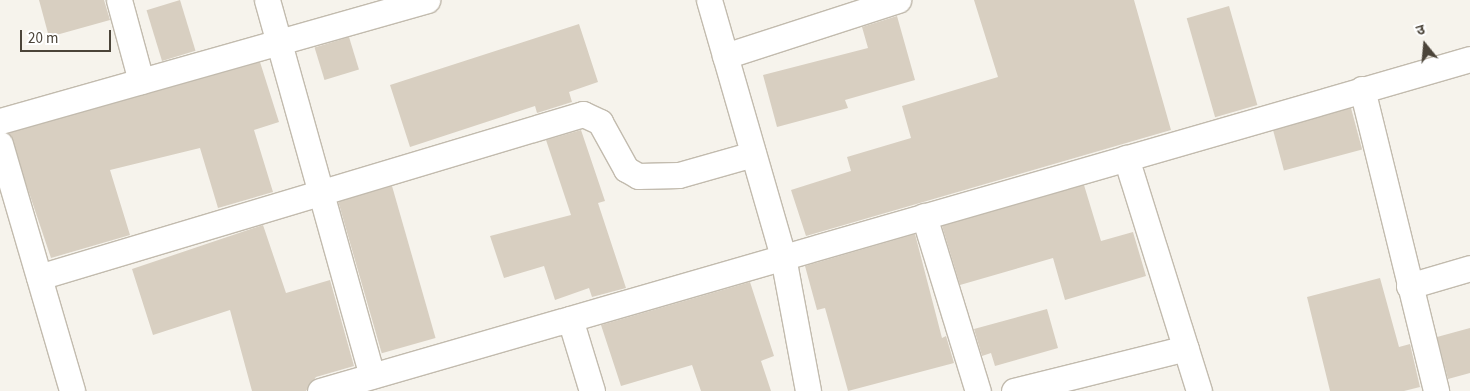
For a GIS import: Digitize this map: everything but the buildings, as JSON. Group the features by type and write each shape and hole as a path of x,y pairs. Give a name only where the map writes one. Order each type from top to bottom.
{"street":[{"path":"119,0 141,81"},
{"path":"267,0 372,376"},
{"path":"0,121 280,43 359,10 427,0"},
{"path":"709,0 783,257 808,391"},
{"path":"725,56 898,0"},
{"path":"320,391 1470,59"},
{"path":"1362,89 1436,391"},
{"path":"39,277 583,114 600,122 626,169 638,176 679,175 753,154"},
{"path":"0,144 72,391"},
{"path":"1126,158 1199,391"},
{"path":"924,216 978,391"},
{"path":"1409,286 1470,268"},
{"path":"570,319 592,391"},
{"path":"1014,391 1186,348"}]}
